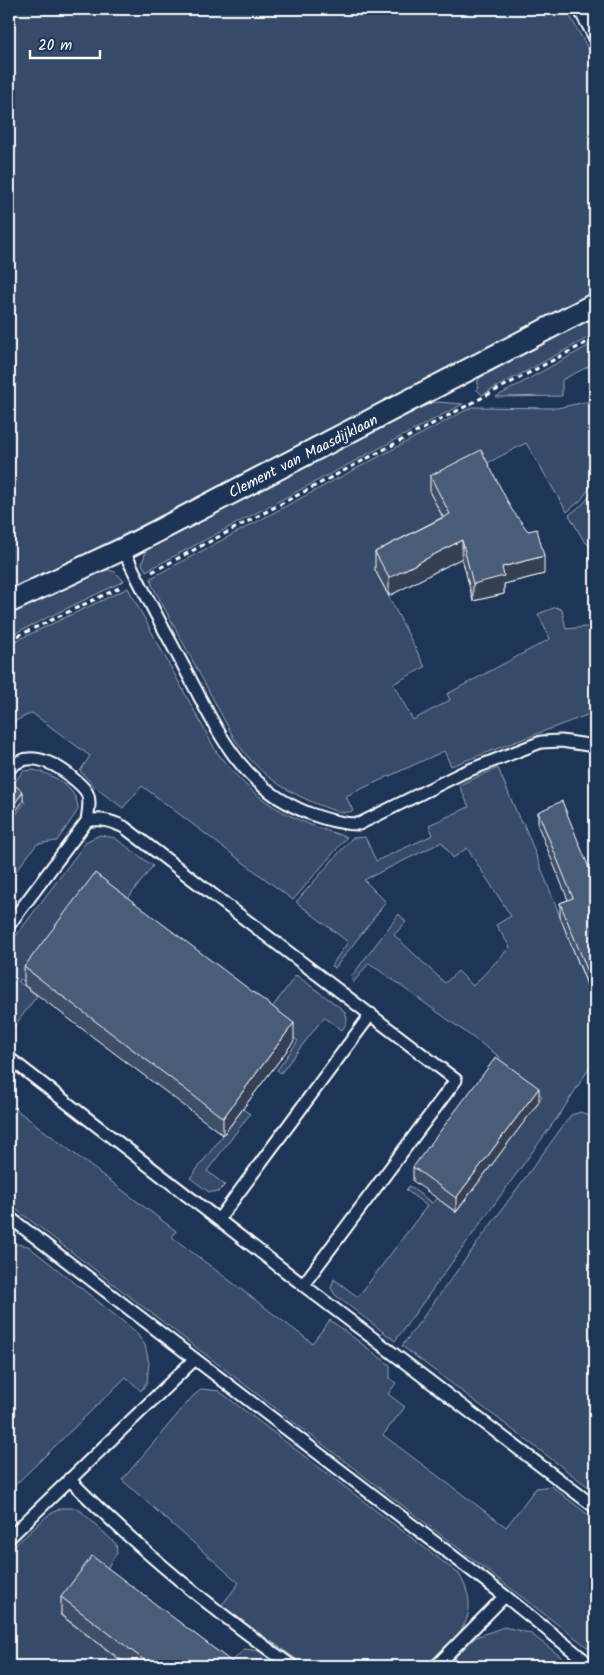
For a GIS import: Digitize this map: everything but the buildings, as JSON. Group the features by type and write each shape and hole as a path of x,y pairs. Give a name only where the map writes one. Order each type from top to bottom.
{"street":[{"name":"Clement van Maasdijklaan","path":"9,602 123,549 595,304"}],"lane":[{"path":"579,9 595,38"},
{"path":"123,549 226,746 242,767 259,784 280,800 327,820 344,824 359,824 462,773 541,742 561,741 595,746"},
{"path":"9,769 23,759 34,758 54,764 79,783 87,794 89,807 87,820 9,925"},
{"path":"87,820 101,818 124,827 456,1080 303,1285"},
{"path":"219,1219 371,1014"},
{"path":"9,1058 595,1507"},
{"path":"9,1217 505,1596 592,1666"},
{"path":"9,1538 195,1359"},
{"path":"70,1480 113,1524 257,1642 292,1666"},
{"path":"436,1666 505,1596"}],"path":[{"path":"9,640 137,579 595,338"}],"shaded area":[{"path":"9,9 566,9 595,61 595,292 117,538 9,590"},
{"path":"595,317 595,334 482,395 477,390 478,380 481,377"},
{"path":"595,342 595,363 562,380 562,396 496,397"},
{"path":"595,400 595,480 581,500 567,512 526,443 430,493 450,531 375,570 425,667 393,684 413,720 450,700 447,694 550,639 538,614 556,607 562,610 566,629 595,626 595,712 451,766 444,751 346,796 353,811 349,812 336,811 305,799 282,786 262,771 235,740 152,585 151,578 472,407 557,408"},
{"path":"431,403 463,404 146,571 142,564 146,551 151,546"},
{"path":"595,488 595,550 584,541 569,515 584,503"},
{"path":"109,570 115,572 124,581 9,636 9,614 99,571"},
{"path":"128,588 216,751 230,768 258,796 290,816 347,837 293,900 142,786 123,808 97,789 80,771 90,756 32,713 9,724 9,644"},
{"path":"498,768 521,823 523,822 595,1006 595,1059 562,1111 395,1341 335,1295 331,1288 334,1279 358,1297 427,1206 406,1190 409,1186 432,1203 437,1198 456,1213 542,1096 498,1060 500,1057 369,963 353,983 351,977 399,914 406,922 394,935 445,983 458,971 473,986 510,947 496,925 511,916 467,848 453,858 442,842 364,880 386,902 335,968 331,966 348,942 296,902 352,838 365,837 376,861 433,835 429,825 469,807 459,785"},
{"path":"33,770 56,778 63,783 74,795 78,810 57,841 37,844 9,880 9,824 25,802 9,790 23,771"},
{"path":"100,835 115,838 153,866 126,901 24,982 21,979 18,981 37,996 9,1033 9,945 87,841"},
{"path":"296,975 342,1009 347,1020 342,1030 324,1017 281,1073 277,1070 298,1041 266,1016"},
{"path":"9,1104 176,1231 172,1237 312,1343 330,1320 390,1365 390,1378 396,1383 388,1394 405,1407 383,1435 506,1527 536,1488 551,1486 595,1520 595,1653 9,1204"},
{"path":"243,1109 250,1114 207,1171 225,1185 218,1192 209,1192 190,1178"},
{"path":"581,1112 595,1119 595,1492 402,1346 571,1115"},
{"path":"17,1244 28,1246 135,1331 145,1345 149,1363 147,1382 141,1391 126,1377 9,1491 9,1251"},
{"path":"202,1389 219,1391 459,1574 469,1603 468,1615 464,1626 456,1636 426,1666 306,1666 221,1606 239,1583 122,1480 193,1396"},
{"path":"61,1508 75,1508 81,1511 116,1544 117,1553 100,1579 91,1573 60,1615 127,1666 9,1666 9,1551 47,1516"},
{"path":"504,1627 530,1633 560,1656 563,1661 562,1666 446,1666 476,1637"},
{"path":"245,1649 259,1651 280,1666 227,1666"}]}
